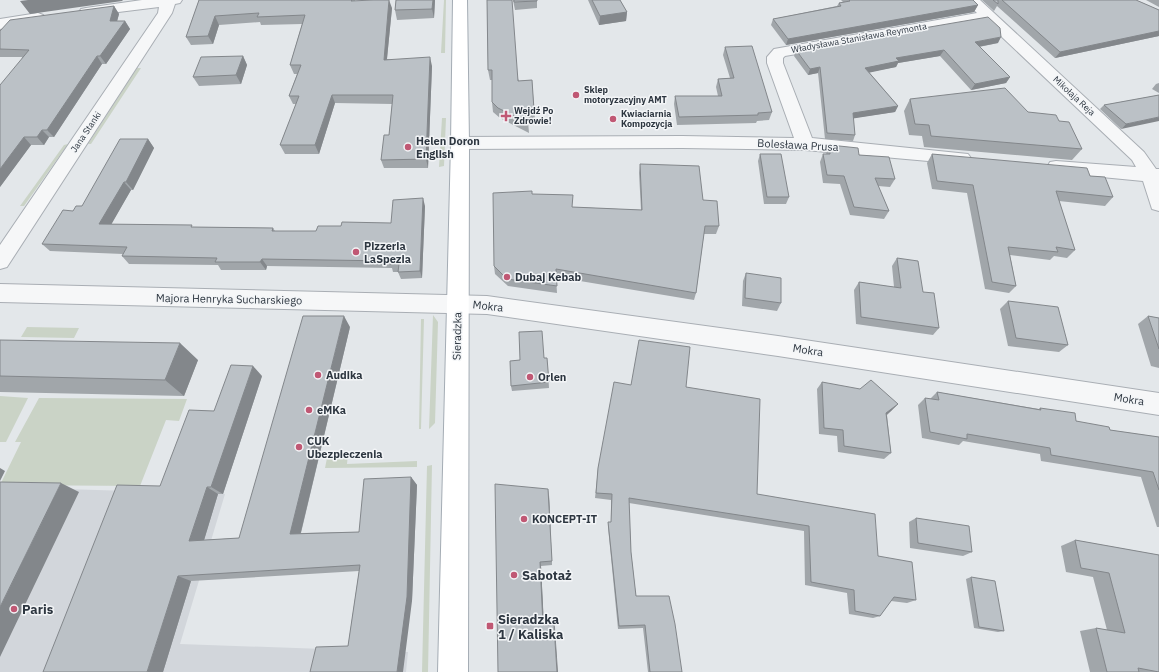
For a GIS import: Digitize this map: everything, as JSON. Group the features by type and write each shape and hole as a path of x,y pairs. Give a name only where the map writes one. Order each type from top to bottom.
{"main road":[{"name":"Sieradzka","path":"453,672 460,143 460,0"}],"street":[{"path":"69,14 172,0"},
{"name":"Jana Stanki","path":"0,261 165,13 172,0"},
{"name":"Mikołaja Reja","path":"971,0 1138,156 1154,176 1159,204"},
{"path":"0,24 54,16"},
{"name":"Władysława Stanisława Reymonta","path":"804,144 775,63 775,57 780,52 988,16"},
{"name":"Bolesława Prusa","path":"460,143 682,142 804,144 977,159"},
{"path":"1040,165 1154,176"},
{"name":"Majora Henryka Sucharskiego","path":"0,293 457,303"},
{"name":"Mokra","path":"457,303 625,324 1159,404"}],"shaded area":[{"path":"444,0 446,0 445,53 441,53"},
{"path":"137,68 141,68 91,144 88,144"},
{"path":"442,118 446,118 444,166 439,167"},
{"path":"68,144 24,206 20,206 64,145"},
{"path":"433,315 438,322 435,423 429,429"},
{"path":"421,319 424,319 421,429 419,429"},
{"path":"27,327 79,328 74,338 21,337"},
{"path":"0,396 28,398 6,442 0,442"},
{"path":"39,398 187,399 179,421 166,420 140,486 0,485 21,442 15,442"},
{"path":"328,453 348,453 347,464 417,461 417,467 325,468"},
{"path":"432,465 428,672 422,672 427,466"},
{"path":"0,487 225,494 180,644 408,652 406,672 0,672"}],"building":[{"path":"199,0 389,0 384,60 430,57 426,159 381,160 384,135 389,135 393,95 332,95 315,145 280,145 299,96 289,96 301,65 290,65 305,15 257,17 259,13 215,16 208,36 186,37"},
{"path":"396,0 433,0 432,9 395,10"},
{"path":"487,0 512,0 518,81 532,80 534,110 528,111 528,123 498,108 492,102 492,70 488,70"},
{"path":"514,0 537,0 537,1 514,2"},
{"path":"592,0 620,0 627,12 600,16"},
{"path":"849,0 973,0 978,5 788,39 773,19 841,6 839,3 850,1"},
{"path":"1002,0 1136,0 1159,10 1159,31 1060,52"},
{"path":"114,6 110,21 125,21 100,56 97,56 47,130 42,130 37,137 24,137 0,169 0,85 29,50 0,49 0,31 10,20"},
{"path":"988,17 1000,28 1001,37 975,42 1010,77 975,84 944,50 896,58 899,61 865,68 898,106 853,113 855,135 827,133 820,67 810,69 796,50"},
{"path":"752,46 772,112 758,113 758,115 679,117 675,96 722,96 718,79 734,78 725,47"},
{"path":"243,56 236,75 193,77 201,57"},
{"path":"1005,88 1028,112 1056,115 1059,121 1069,122 1082,149 931,136 929,125 915,124 910,99"},
{"path":"1159,95 1159,117 1126,124 1104,105"},
{"path":"120,139 148,139 126,182 124,182 99,224 192,225 191,227 273,228 272,231 316,231 318,226 341,226 342,222 391,223 393,200 423,198 420,271 398,272 399,264 390,264 391,261 262,259 260,262 215,262 217,258 122,256 127,247 42,244 63,210 73,211 76,206 82,206"},
{"path":"830,145 858,148 859,155 889,157 895,179 875,178 889,211 854,207 844,176 827,175 823,154 830,154"},
{"path":"760,154 781,154 789,197 767,197"},
{"path":"932,154 1087,168 1090,176 1105,177 1113,197 1056,191 1075,250 1056,247 1058,252 1008,247 1016,286 992,282 973,185 937,181"},
{"path":"640,164 699,166 703,200 717,201 719,226 705,226 696,293 556,269 557,286 507,279 494,266 493,193 532,191 532,194 573,195 572,207 642,210"},
{"path":"897,258 918,261 923,292 934,293 939,328 861,317 859,282 901,288"},
{"path":"746,273 781,278 781,303 745,298"},
{"path":"1008,301 1058,307 1068,345 1016,338"},
{"path":"303,316 344,316 290,534 359,532 364,479 411,477 407,597 397,672 310,672 316,647 348,646 360,565 178,576 147,672 43,672 117,485 160,486 189,410 214,411 231,365 253,366 211,487 207,487 189,541 239,538"},
{"path":"1148,316 1159,318 1159,349"},
{"path":"542,331 544,358 547,358 549,382 511,386 510,361 520,360 519,332"},
{"path":"0,340 180,343 165,380 0,376"},
{"path":"639,340 690,347 686,387 760,399 757,494 875,514 878,556 912,562 916,600 894,597 880,616 855,611 854,590 811,582 809,526 629,498 631,552 636,596 669,596 682,672 650,672 645,625 619,626 608,522 611,522 612,494 596,493 598,468 614,382 631,385"},
{"path":"871,380 898,404 886,413 891,453 844,446 843,430 824,428 822,382 860,389"},
{"path":"937,392 1041,410 1040,408 1075,413 1076,421 1109,427 1110,430 1159,437 1159,490 1153,472 1051,455 1050,448 967,434 967,439 930,432 925,398 939,400"},
{"path":"0,482 61,483 0,607"},
{"path":"495,484 548,489 552,561 540,562 543,625 554,625 557,672 498,672"},
{"path":"916,518 969,526 972,552 918,543"},
{"path":"1075,540 1159,555 1159,672 1138,668 1139,672 1107,672 1096,628 1125,633 1109,573 1081,568"},
{"path":"971,577 995,581 1004,631 979,627"}],"place":[{"name":"Sklep motoryzacyjny AMT","path":"576,95"},
{"name":"Wejdź Po Zdrowie!","path":"506,116"},
{"name":"Kwiaciarnia Kompozycja","path":"613,119"},
{"name":"Helen Doron English","path":"408,147"},
{"name":"Pizzeria LaSpezia","path":"356,252"},
{"name":"Dubaj Kebab","path":"507,277"},
{"name":"Audika","path":"318,375"},
{"name":"Orlen","path":"530,377"},
{"name":"eMKa","path":"309,410"},
{"name":"CUK Ubezpieczenia","path":"299,447"},
{"name":"KONCEPT-IT","path":"524,519"},
{"name":"Sabotaż","path":"514,575"},
{"name":"Paris","path":"14,609"},
{"name":"Sieradzka 1 / Kaliska","path":"490,626"}]}
